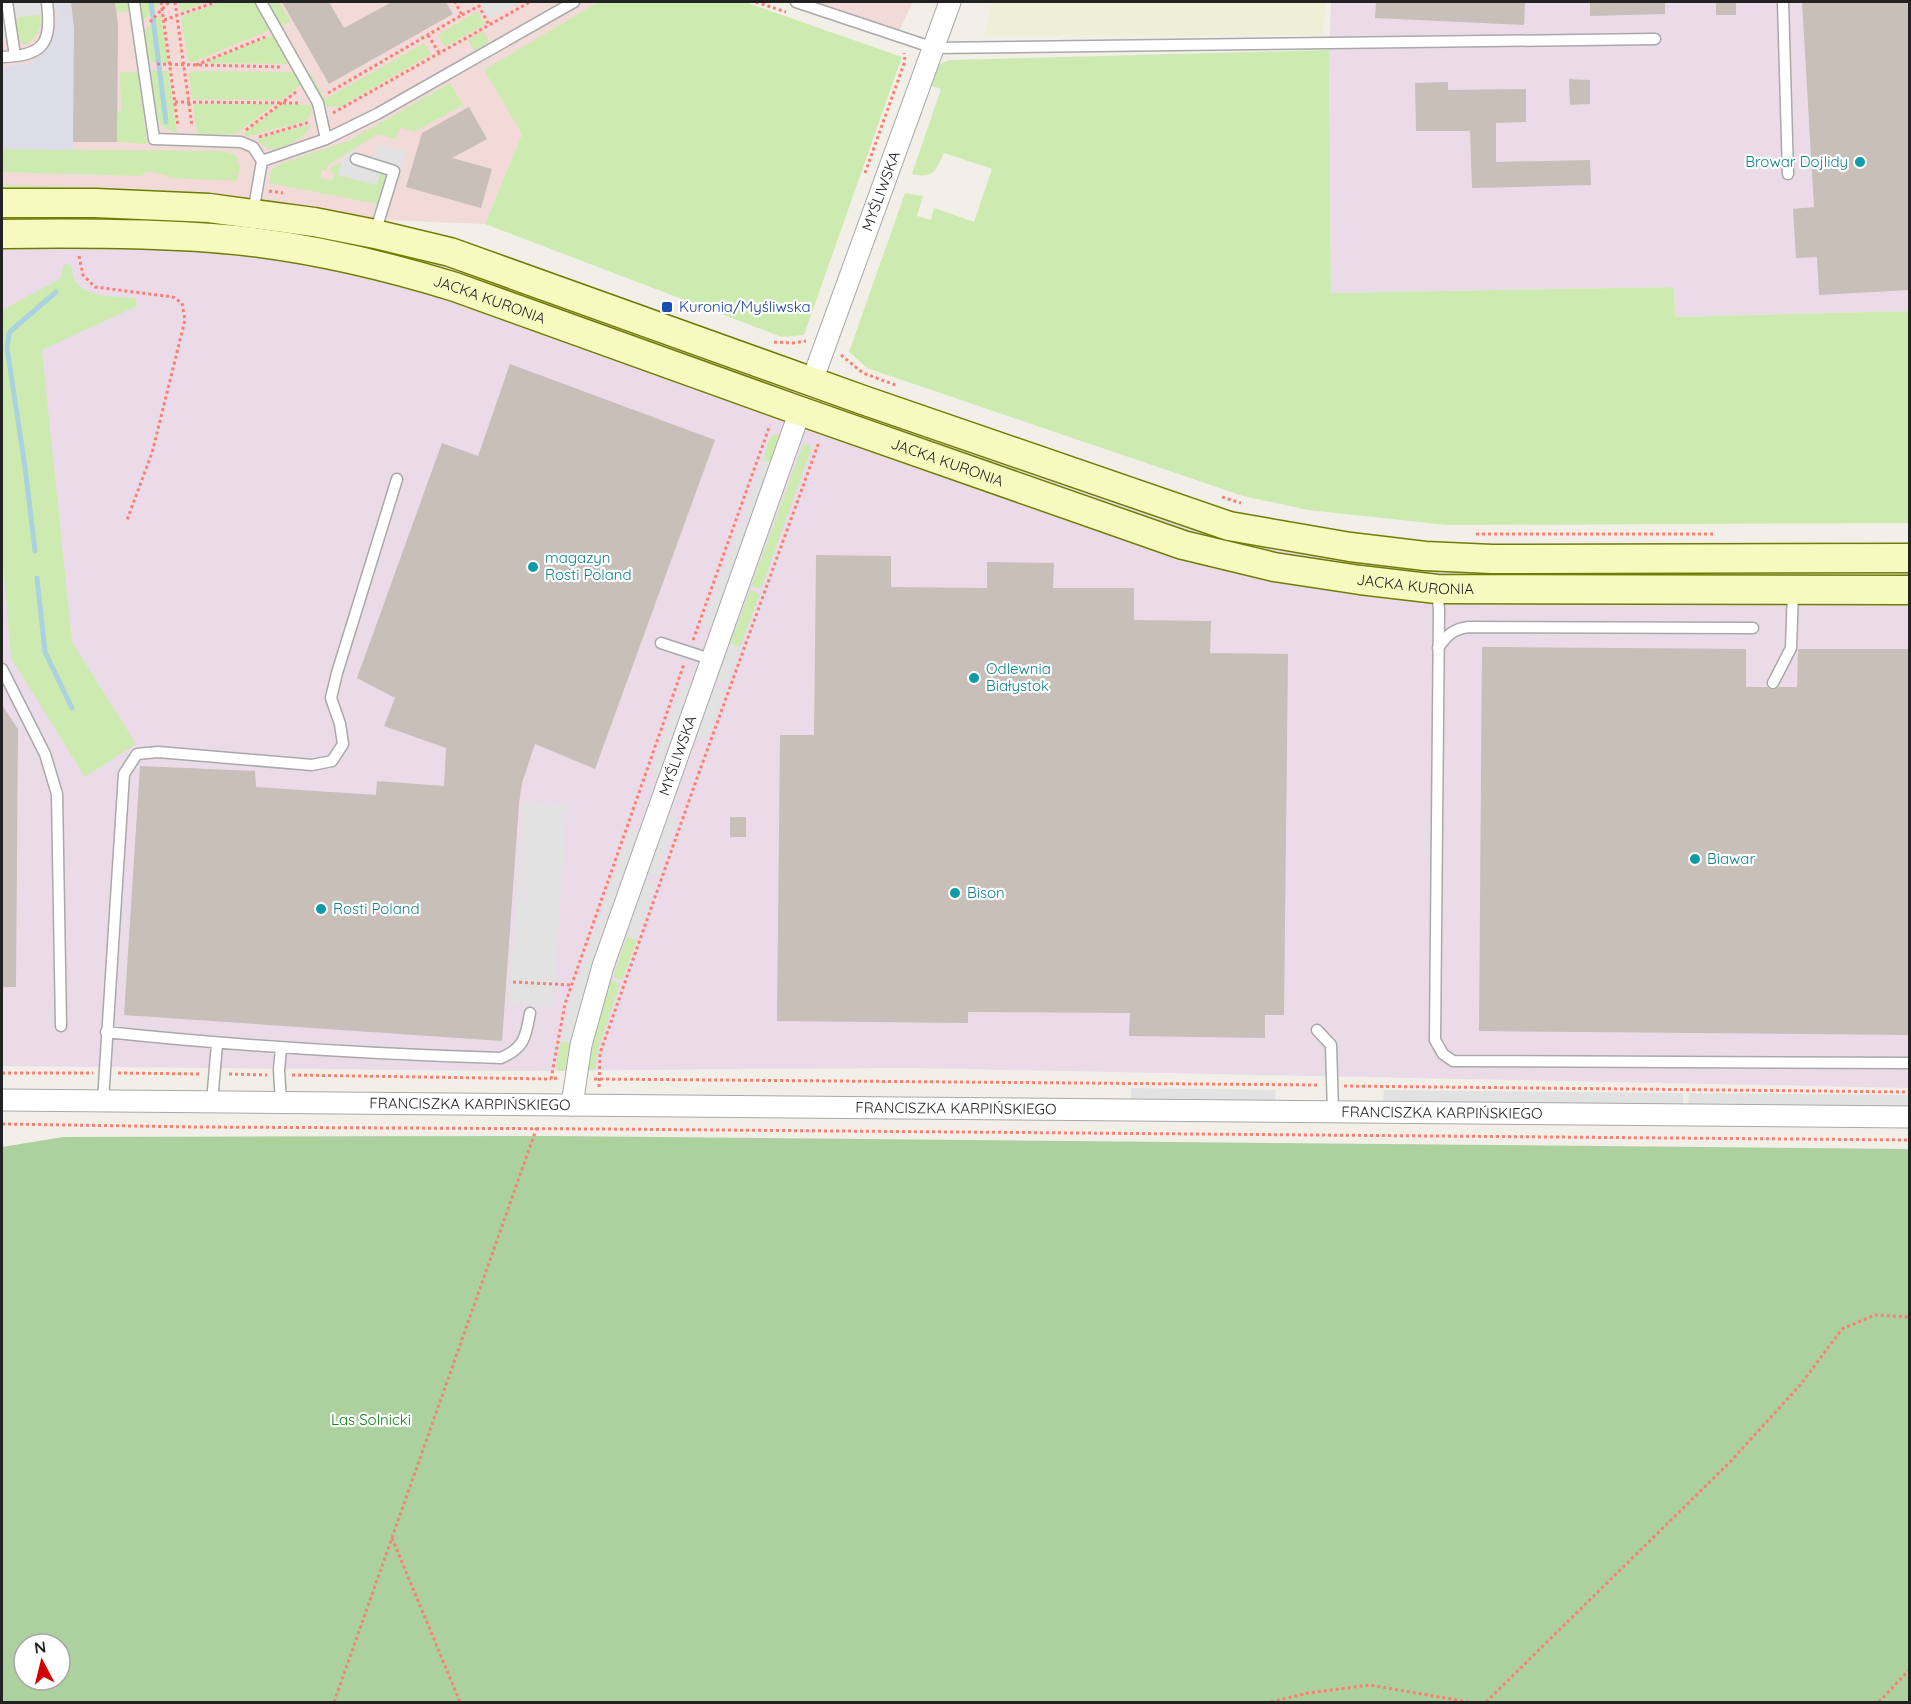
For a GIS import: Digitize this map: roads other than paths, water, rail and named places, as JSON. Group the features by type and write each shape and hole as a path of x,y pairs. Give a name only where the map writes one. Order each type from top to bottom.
{"main road":[{"name":"JACKA KURONIA","path":"2,203 95,203 209,208 314,222 450,252 1228,526 1350,547 1425,556 1492,559 1910,558"},
{"name":"JACKA KURONIA","path":"2,234 80,233 214,238 328,255 414,274 1183,546 1274,567 1437,589 1910,590"},
{"path":"800,411 812,381"}],"street":[{"name":"MYŚLIWSKA","path":"812,381 950,2"},
{"name":"MYŚLIWSKA","path":"572,1105 581,1045 603,966 800,411"},
{"name":"FRANCISZKA KARPIŃSKIEGO","path":"2,1100 1910,1117"}],"lane":[{"path":"8,2 15,57"},
{"path":"2,57 15,57 37,50 44,42 49,32 47,2"},
{"path":"134,2 154,139 241,141 253,147 262,161 253,213"},
{"path":"261,2 297,67 321,99 326,139"},
{"path":"262,161 326,139 377,114 574,2"},
{"path":"796,2 934,48 1655,39"},
{"path":"1783,2 1788,174"},
{"path":"356,159 394,171 375,234"},
{"path":"103,1101 124,774 137,754 158,752 312,765 332,761 343,744 340,724 331,698 398,478"},
{"path":"1437,589 1439,610 1435,1040 1443,1054 1453,1061 1910,1063"},
{"path":"1773,683 1791,648 1793,590"},
{"path":"1438,648 1447,635 1458,628 1469,627 1753,628"},
{"path":"661,643 712,660"},
{"path":"2,669 45,754 57,794 61,1026"},
{"path":"106,1032 217,1044 352,1053 501,1058 514,1052 524,1041 530,1013"},
{"path":"1317,1030 1331,1045 1333,1112"},
{"path":"212,1102 217,1044"},
{"path":"281,1048 279,1070 281,1103"}],"waterway":[{"path":"151,2 166,122"},
{"path":"35,551 7,348 9,333 56,292"},
{"path":"37,578 45,652 72,708"}],"place":[{"name":"Browar Dojlidy","path":"1860,162"},
{"name":"Kuronia/Myśliwska","path":"667,307"},
{"name":"magazyn Rosti Poland","path":"533,567"},
{"name":"Odlewnia Białystok","path":"974,678"},
{"name":"Biawar","path":"1695,859"},
{"name":"Bison","path":"955,893"},
{"name":"Rosti Poland","path":"321,909"}],"park label":[{"name":"Las Solnicki","path":"371,1420"}]}
